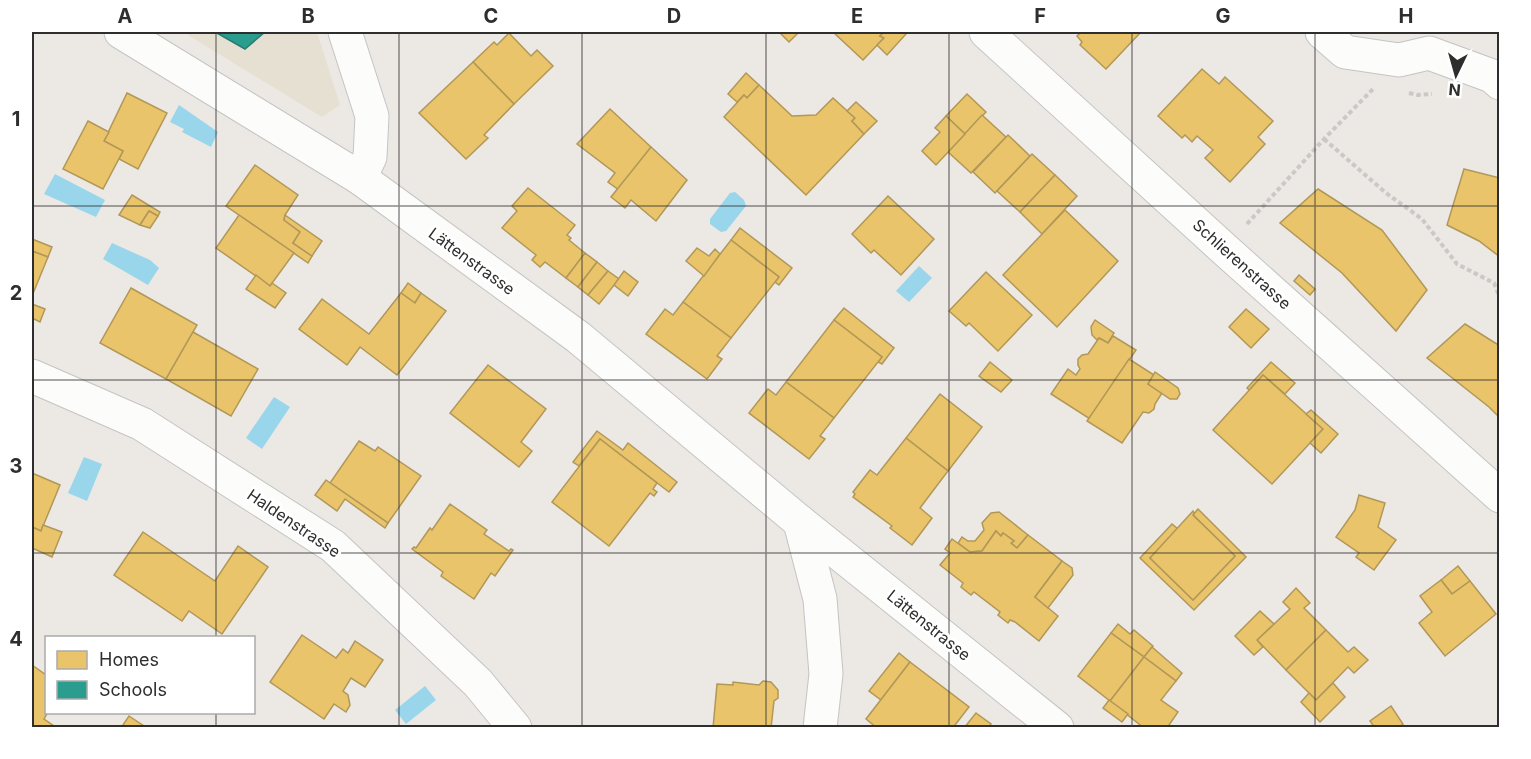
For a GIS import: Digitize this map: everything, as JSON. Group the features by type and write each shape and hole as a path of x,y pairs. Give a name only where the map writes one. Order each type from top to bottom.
{"street":[{"name":"Lättenstrasse","path":"122,32 360,178 578,337 800,522 1057,728"},
{"path":"345,32 372,116 370,157 360,178"},
{"name":"Schlierenstrasse","path":"986,32 1500,496"},
{"path":"1322,32 1345,52 1398,60 1430,53 1492,76 1500,83"},
{"name":"Haldenstrasse","path":"32,376 142,424 333,546 478,684 515,728"},
{"path":"800,522 820,599 826,674 820,728"}],"path":[{"path":"1246,225 1324,139 1376,87"},
{"path":"1324,139 1386,193 1422,219 1457,264 1494,283 1500,298"}],"shaded area":[{"path":"183,32 317,32 340,105 322,117"}],"water":[{"path":"179,105 218,132 211,147 182,132 184,129 170,122"},
{"path":"55,174 105,200 96,217 44,194"},
{"path":"735,192 744,200 746,206 726,231 721,232 710,224 710,219 730,193"},
{"path":"112,243 150,260 159,268 148,285 103,259"},
{"path":"919,266 932,278 909,302 896,291"},
{"path":"274,397 290,407 262,449 246,438"},
{"path":"84,457 102,464 87,501 68,493"},
{"path":"425,686 436,700 406,724 395,710"}],"building: Homes":[{"path":"779,32 799,32 789,42"},
{"path":"833,32 884,32 880,36 884,38 863,60"},
{"path":"884,32 906,34 887,55 877,45 884,38 880,36"},
{"path":"1081,32 1141,32 1106,69 1080,45 1082,42 1077,36"},
{"path":"509,33 531,56 537,50 553,66 514,104 473,62 494,42 497,45"},
{"path":"473,62 514,104 484,135 488,138 466,159 419,113"},
{"path":"1202,69 1219,84 1225,77 1273,121 1258,137 1265,144 1230,182 1205,158 1213,150 1197,136 1192,142 1185,135 1182,138 1158,116"},
{"path":"746,73 759,85 747,98 744,95 737,102 728,94"},
{"path":"759,85 792,116 816,115 833,98 855,118 852,121 864,134 806,195 724,117 744,95 747,98"},
{"path":"127,93 167,113 138,169 119,159 123,151 104,141"},
{"path":"967,94 986,112 965,134 946,116"},
{"path":"856,102 877,121 864,134 852,121 855,118 847,111"},
{"path":"610,109 651,147 619,190 608,182 615,173 577,144"},
{"path":"982,115 1006,137 971,173 948,152"},
{"path":"946,116 965,134 936,165 922,151 940,132 935,128"},
{"path":"88,121 109,132 104,141 123,151 103,189 63,169"},
{"path":"1008,135 1030,156 995,193 973,172"},
{"path":"651,147 687,180 656,221 631,200 625,208 611,197"},
{"path":"1032,154 1055,175 1020,212 997,191"},
{"path":"255,165 298,195 284,220 300,232 293,243 312,256 308,263 226,206"},
{"path":"1464,169 1500,178 1500,257 1479,241 1447,225"},
{"path":"1055,175 1077,196 1042,234 1020,212"},
{"path":"528,188 575,225 567,235 571,238 569,240 585,253 566,278 545,262 540,267 532,260 536,255 502,228 517,211 512,206"},
{"path":"1318,189 1382,230 1427,290 1396,331 1342,273 1280,223"},
{"path":"132,195 160,212 158,216 149,211 140,225 119,215"},
{"path":"888,196 934,239 901,275 874,250 871,253 852,234"},
{"path":"1065,210 1118,261 1057,327 1003,275"},
{"path":"149,211 158,216 150,228 140,225"},
{"path":"239,215 294,253 270,286 216,248"},
{"path":"285,215 322,241 312,256 293,243 300,232 284,220"},
{"path":"740,228 792,268 779,285 775,282 779,277 731,240"},
{"path":"32,239 52,247 48,257 32,251"},
{"path":"731,240 779,277 731,338 683,302"},
{"path":"697,248 709,256 715,249 720,254 704,276 686,261"},
{"path":"32,251 48,257 32,296"},
{"path":"585,253 597,262 578,287 566,278"},
{"path":"597,262 608,271 588,295 578,287"},
{"path":"608,271 619,279 599,304 588,295"},
{"path":"624,271 638,282 628,296 614,285"},
{"path":"986,272 1032,315 998,351 969,323 966,326 949,311"},
{"path":"256,275 270,286 272,283 286,293 275,308 246,289"},
{"path":"1299,275 1315,289 1310,295 1294,281"},
{"path":"408,283 421,293 415,303 401,293"},
{"path":"131,288 197,325 166,379 100,343"},
{"path":"401,293 415,303 421,293 446,311 397,375 360,347 347,365 299,329 322,299 369,334"},
{"path":"683,302 731,338 717,356 722,359 707,379 646,334 665,309 673,315"},
{"path":"32,304 45,309 40,322 32,318"},
{"path":"844,308 894,348 882,364 878,362 882,357 834,320"},
{"path":"1246,309 1269,329 1251,348 1229,327"},
{"path":"834,320 882,357 834,418 786,382"},
{"path":"1095,320 1114,333 1108,343 1099,338 1097,340 1092,335 1091,327"},
{"path":"1465,324 1500,346 1500,418 1427,358"},
{"path":"193,332 258,369 231,416 166,379"},
{"path":"1113,336 1136,350 1090,419 1051,394 1068,369 1076,375 1080,369 1078,359 1088,354 1099,338 1108,343"},
{"path":"1129,359 1154,375 1148,384 1162,393 1154,409 1149,413 1143,412 1122,443 1087,421"},
{"path":"990,362 1012,380 1001,392 979,376"},
{"path":"1271,362 1295,383 1285,394 1263,375 1249,390 1247,388"},
{"path":"488,365 546,409 521,442 532,451 519,467 450,413"},
{"path":"1155,372 1178,388 1180,394 1177,399 1170,399 1148,384"},
{"path":"1263,375 1323,429 1272,484 1213,430"},
{"path":"786,382 834,418 820,436 825,439 809,459 749,413 768,389 776,395"},
{"path":"940,394 982,427 948,471 906,438"},
{"path":"1311,410 1338,434 1321,453 1310,443 1323,429 1306,414"},
{"path":"597,431 623,450 628,443 677,482 669,492 600,439 579,466 573,462"},
{"path":"906,438 948,471 920,508 932,518 912,545 890,528 892,526 853,497 855,494 853,492 870,470 877,475"},
{"path":"600,439 657,483 653,489 657,492 654,496 650,493 609,546 552,502"},
{"path":"359,441 375,451 378,447 421,476 388,523 330,483"},
{"path":"32,473 60,485 41,531 32,527"},
{"path":"326,480 388,523 385,528 345,499 337,511 315,495"},
{"path":"1359,495 1385,503 1378,527 1396,540 1374,570 1356,557 1359,553 1336,537 1355,510"},
{"path":"450,504 487,530 484,534 509,551 513,550 495,576 491,573 474,599 441,576 443,572 412,549 416,548 430,528 432,530"},
{"path":"1198,509 1246,557 1194,610 1140,558 1172,524 1178,529 1150,558 1193,600 1235,556 1193,515"},
{"path":"1193,511 1193,515 1235,556 1193,600 1150,558"},
{"path":"999,512 1028,535 1017,548 1011,543 1014,541 1003,533 1001,536 996,531 982,551 970,552 958,543 962,537 968,541 975,541 984,530 982,523 991,513"},
{"path":"43,525 62,532 52,557 32,548 32,527 41,531"},
{"path":"996,531 1001,536 1003,533 1014,541 1011,543 1017,548 1028,535 1062,561 1035,597 1058,616 1039,641 1015,622 1010,620 1008,623 998,615 1000,612 974,592 971,595 961,587 963,583 940,565 950,553 945,549 952,539 970,552 982,551"},
{"path":"143,532 215,581 238,546 268,567 222,634 189,611 182,621 114,575"},
{"path":"1062,561 1072,568 1073,575 1048,608 1035,597"},
{"path":"1458,566 1470,581 1452,594 1441,580"},
{"path":"1441,580 1452,594 1470,581 1496,614 1445,656 1419,623 1432,612 1420,596"},
{"path":"1296,588 1310,603 1304,608 1326,630 1286,670 1257,640 1290,609 1283,602"},
{"path":"1260,611 1274,624 1257,640 1263,647 1254,655 1235,636"},
{"path":"1118,624 1130,634 1134,630 1153,646 1144,657 1111,633"},
{"path":"1326,630 1348,652 1354,647 1368,660 1354,673 1348,667 1316,700 1286,670"},
{"path":"1111,633 1144,657 1110,701 1078,676"},
{"path":"302,635 336,658 343,649 348,653 355,641 383,660 365,687 351,678 343,691 348,695 350,705 346,712 334,704 324,719 270,682"},
{"path":"1152,647 1182,673 1176,681 1144,657"},
{"path":"899,653 910,662 881,700 869,691"},
{"path":"1144,657 1176,681 1161,700 1178,712 1167,728 1144,728 1110,701"},
{"path":"910,662 969,707 955,725 958,728 877,728 866,719"},
{"path":"32,665 45,674 45,714 47,714 44,719 57,728 32,728"},
{"path":"763,681 771,682 778,690 778,698 774,701 771,728 713,728 717,684 733,685 733,682 759,685"},
{"path":"1333,683 1345,697 1320,722 1301,702 1309,693 1316,700"},
{"path":"1109,700 1128,714 1122,722 1103,708"},
{"path":"1391,706 1403,724 1398,728 1375,728 1370,721"},
{"path":"976,713 991,724 988,728 964,728"},
{"path":"129,716 147,728 121,728"}],"building: Schools":[{"path":"215,32 265,32 245,49"}]}
